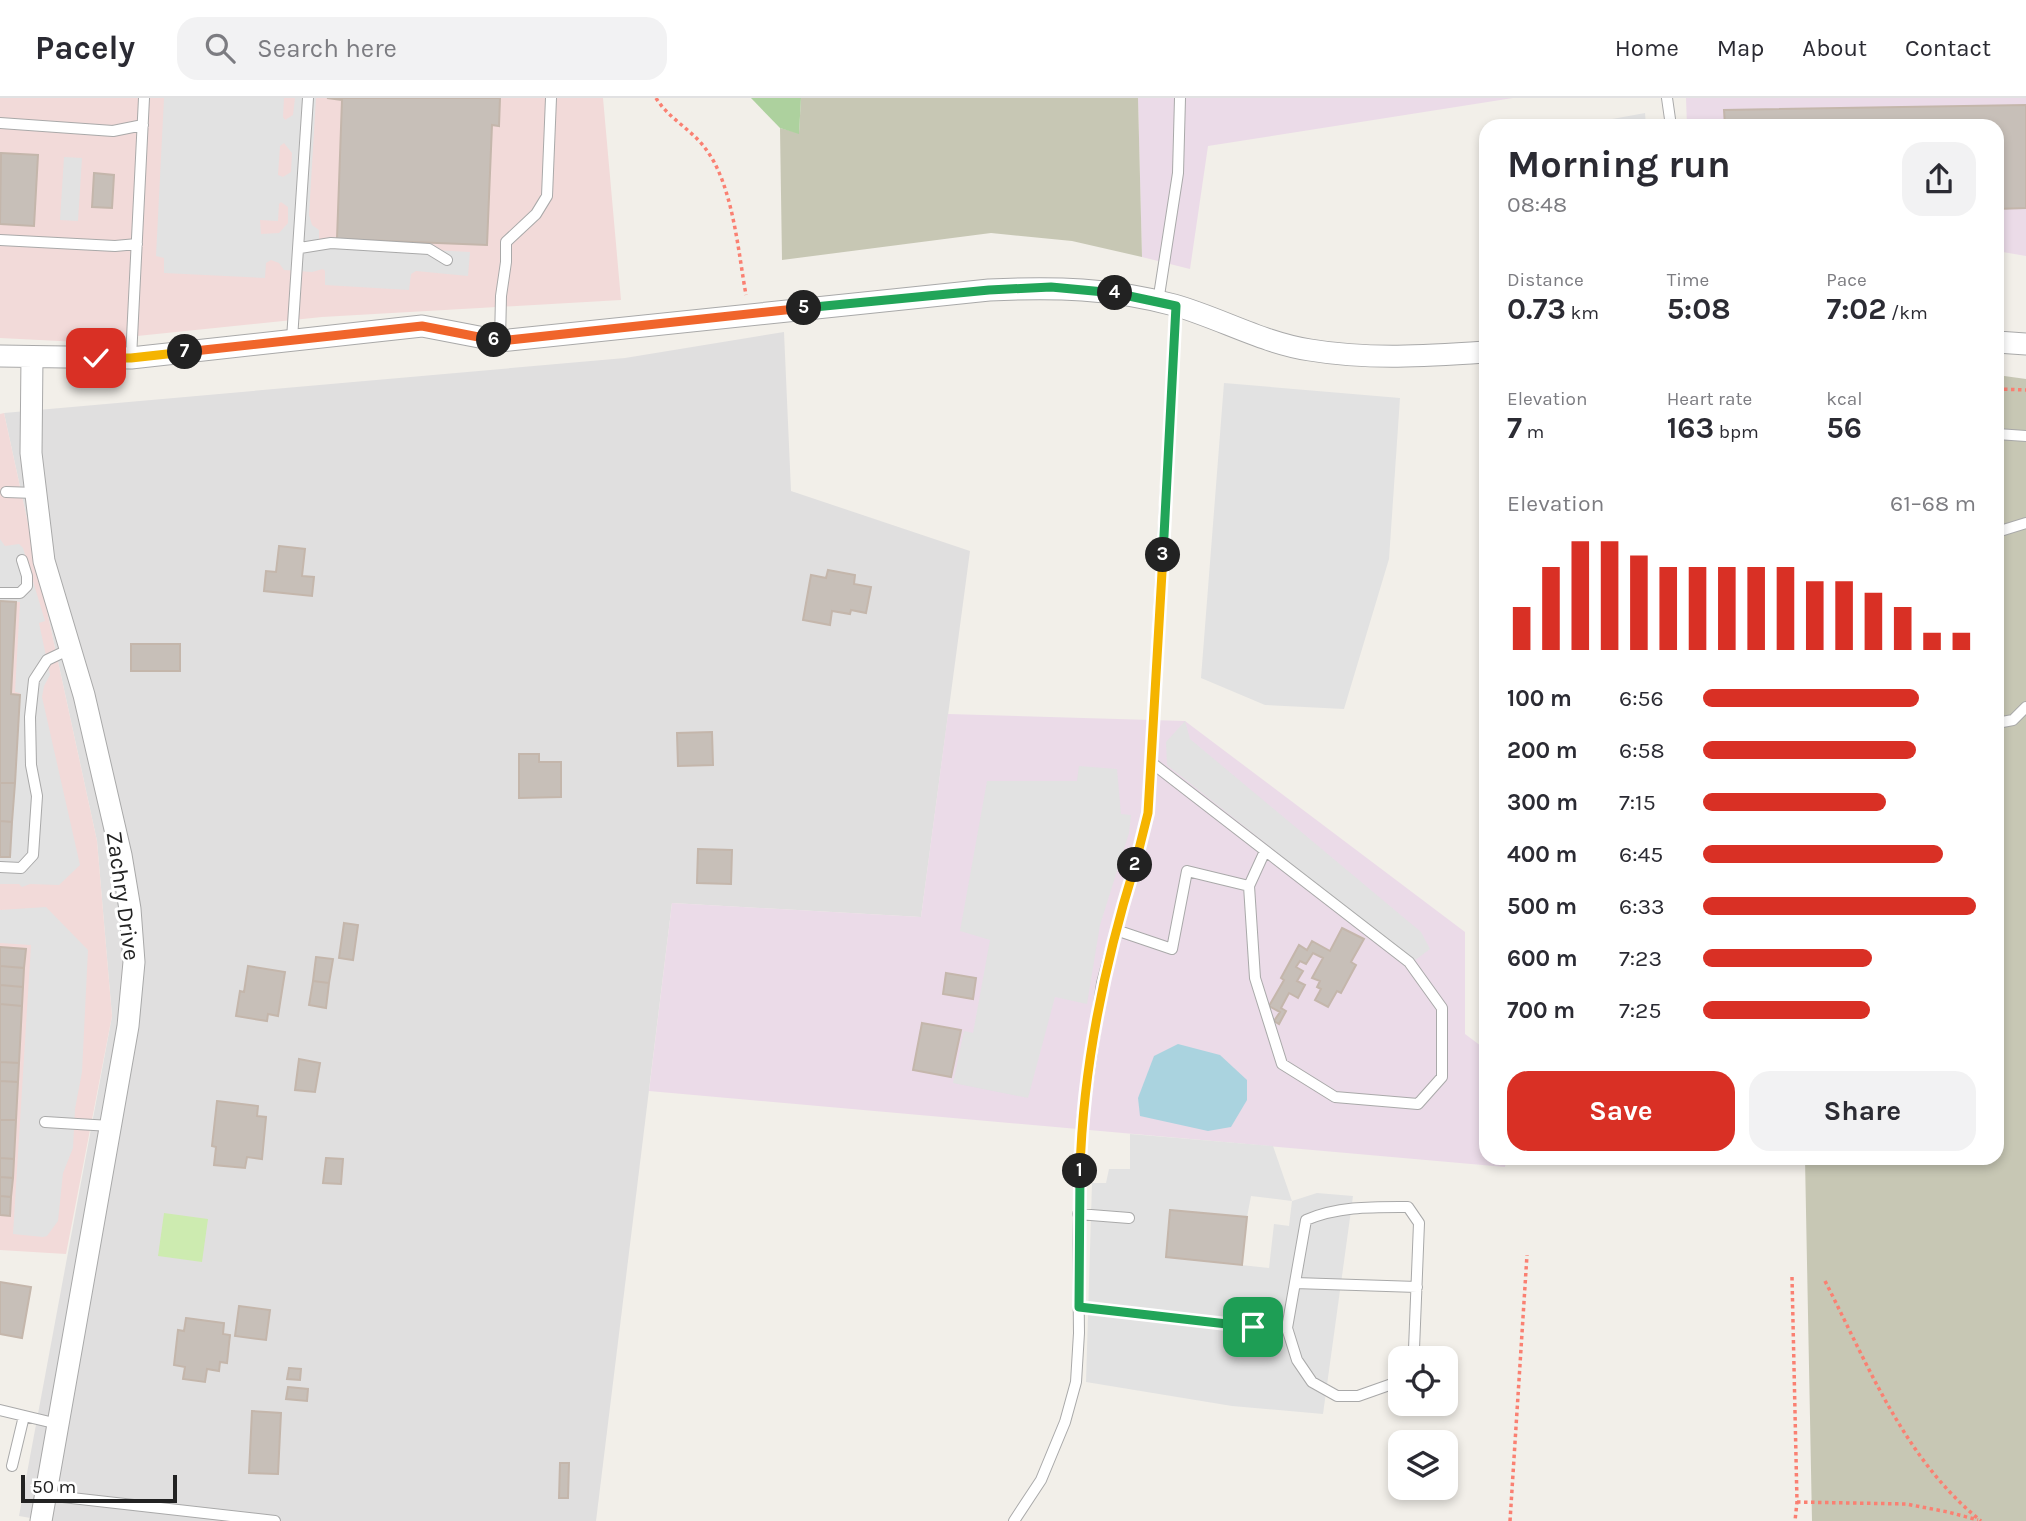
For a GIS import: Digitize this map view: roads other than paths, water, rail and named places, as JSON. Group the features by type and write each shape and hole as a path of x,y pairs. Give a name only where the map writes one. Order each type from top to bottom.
{"street":[{"path":"0,356 131,358 422,326 500,341 989,290 1051,287 1101,290 1167,304 1309,350 1374,357 1479,352"},
{"path":"2004,342 2026,344"},
{"name":"Zachry Drive","path":"32,357 31,453 44,561 84,695 121,855 134,961 128,1026 41,1521"}],"lane":[{"path":"131,358 144,98"},
{"path":"292,339 308,98"},
{"path":"500,341 506,242 536,214 547,195 551,98"},
{"path":"1013,1521 1041,1480 1065,1422 1076,1382 1079,1307 1078,1214 1087,1074 1102,983 1148,813 1152,763 1167,304 1178,173 1180,98"},
{"path":"1667,98 1670,119"},
{"path":"0,123 113,131 143,125"},
{"path":"0,240 115,246 137,244"},
{"path":"300,248 331,243 429,249 447,260"},
{"path":"2004,434 2026,436"},
{"path":"6,492 35,493"},
{"path":"2004,530 2026,523"},
{"path":"0,593 20,593 27,586 22,560"},
{"path":"0,867 21,868 33,855 37,796 31,765 30,717 34,680 47,660 70,649"},
{"path":"2004,722 2013,720 2026,706"},
{"path":"1152,763 1409,962 1442,1009 1442,1077 1418,1104 1335,1097 1282,1065 1255,978 1249,886 1265,851"},
{"path":"1116,930 1172,949 1187,871 1249,886"},
{"path":"44,1122 110,1126"},
{"path":"1388,1385 1358,1396 1338,1396 1312,1382 1297,1360 1287,1328 1306,1220 1324,1212 1363,1207 1408,1208 1419,1223 1414,1346"},
{"path":"1078,1214 1129,1218"},
{"path":"1295,1283 1417,1287"},
{"path":"1079,1307 1253,1327 1287,1328"},
{"path":"0,1410 58,1424"},
{"path":"12,1466 24,1416"},
{"path":"45,1495 275,1521"}],"water":[{"path":"1178,1044 1220,1055 1247,1080 1247,1100 1231,1127 1208,1131 1140,1116 1138,1098 1154,1056"}]}
